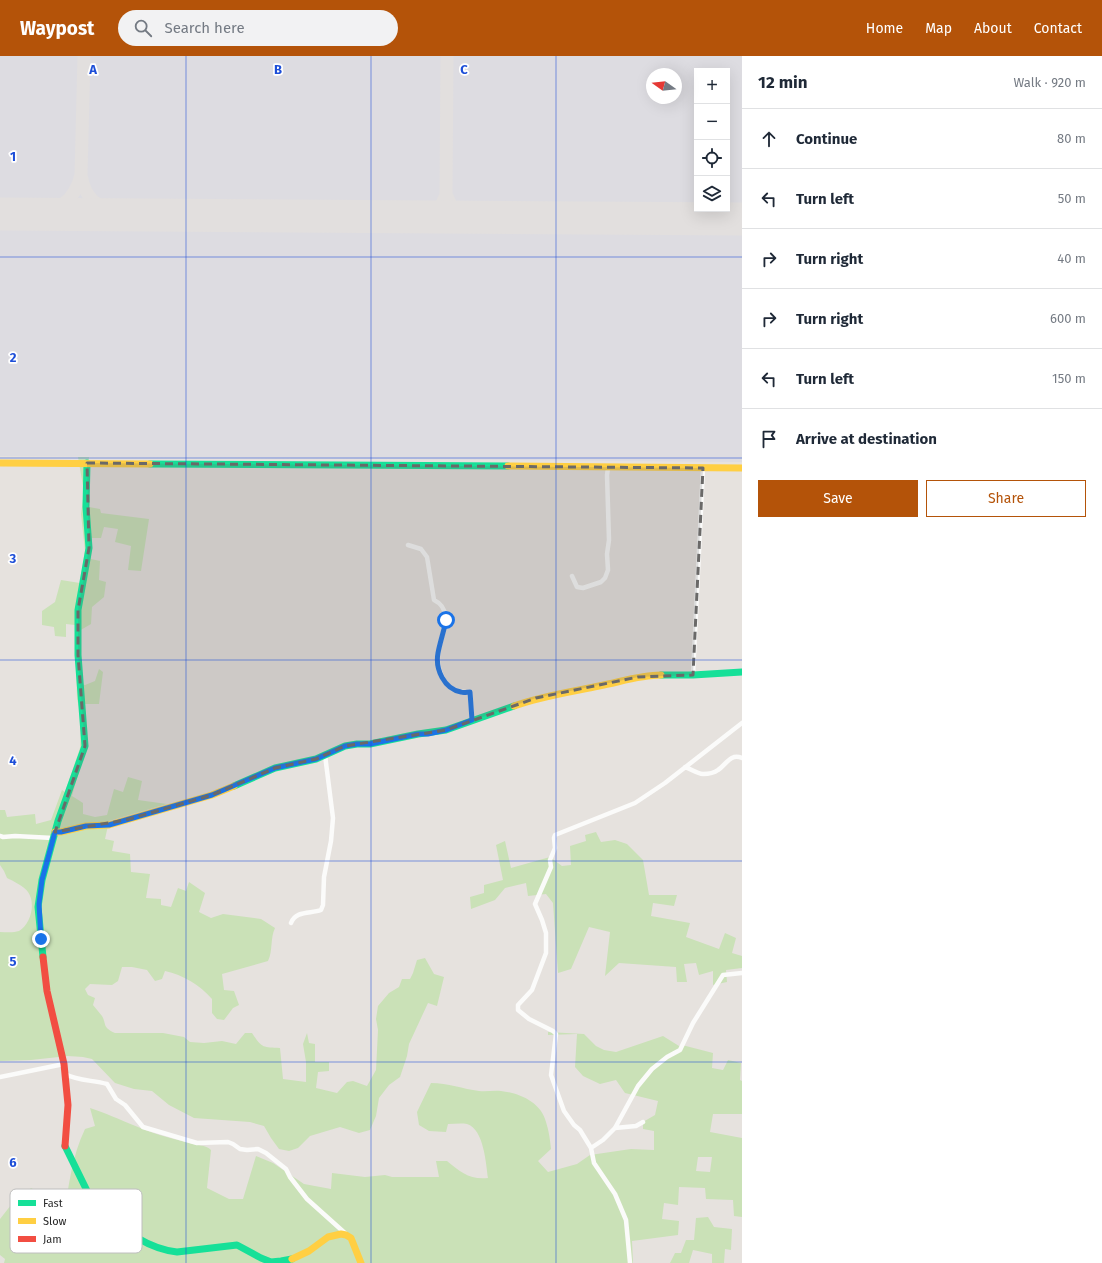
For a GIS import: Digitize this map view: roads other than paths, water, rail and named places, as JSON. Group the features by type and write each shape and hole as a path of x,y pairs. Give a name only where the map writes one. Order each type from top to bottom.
{"street":[{"path":"0,463 742,468"},
{"path":"86,1189 65,1147 68,1105 64,1064 47,991 38,910 42,880 54,835 85,746 78,655 78,610 89,548 86,507 87,463"},
{"path":"572,576 578,587 582,588 601,582 605,578 608,570 607,554 609,540 606,475 608,468"},
{"path":"693,675 703,468"},
{"path":"408,545 421,549 427,557 434,600 440,602 444,609 446,620 438,655 440,673 446,684 452,689 461,692 470,692 472,720"},
{"path":"0,836 54,835 86,826 109,825 219,792 275,768 316,759 345,746 446,730 536,698 638,677 742,672"},
{"path":"630,1263 626,1220 616,1194 594,1163 591,1148 580,1130 566,1116 551,1075 556,1034 529,1019 518,1010 518,1005 532,990 546,952 546,933 535,904 551,867 550,860 554,848 555,835 633,804 665,783 742,723"},
{"path":"291,923 295,916 321,910 323,905 324,877 331,841 333,818 326,755"},
{"path":"685,767 699,774 704,774 719,770 728,759 739,757 742,758"},
{"path":"591,1148 603,1140 615,1128 638,1086 652,1069 667,1057 680,1050 693,1023 723,975 742,973"},
{"path":"0,1077 64,1064"},
{"path":"65,1074 79,1079 107,1084 116,1099 125,1105 144,1127 196,1143 228,1142 240,1149 258,1149 266,1153 286,1169 290,1177 308,1199 349,1236 353,1242 361,1263"},
{"path":"615,1128 636,1126 642,1122"},
{"path":"142,1241 172,1252 237,1245 243,1247 262,1260 276,1262 293,1259 316,1247 331,1235 343,1234 349,1236"}]}
